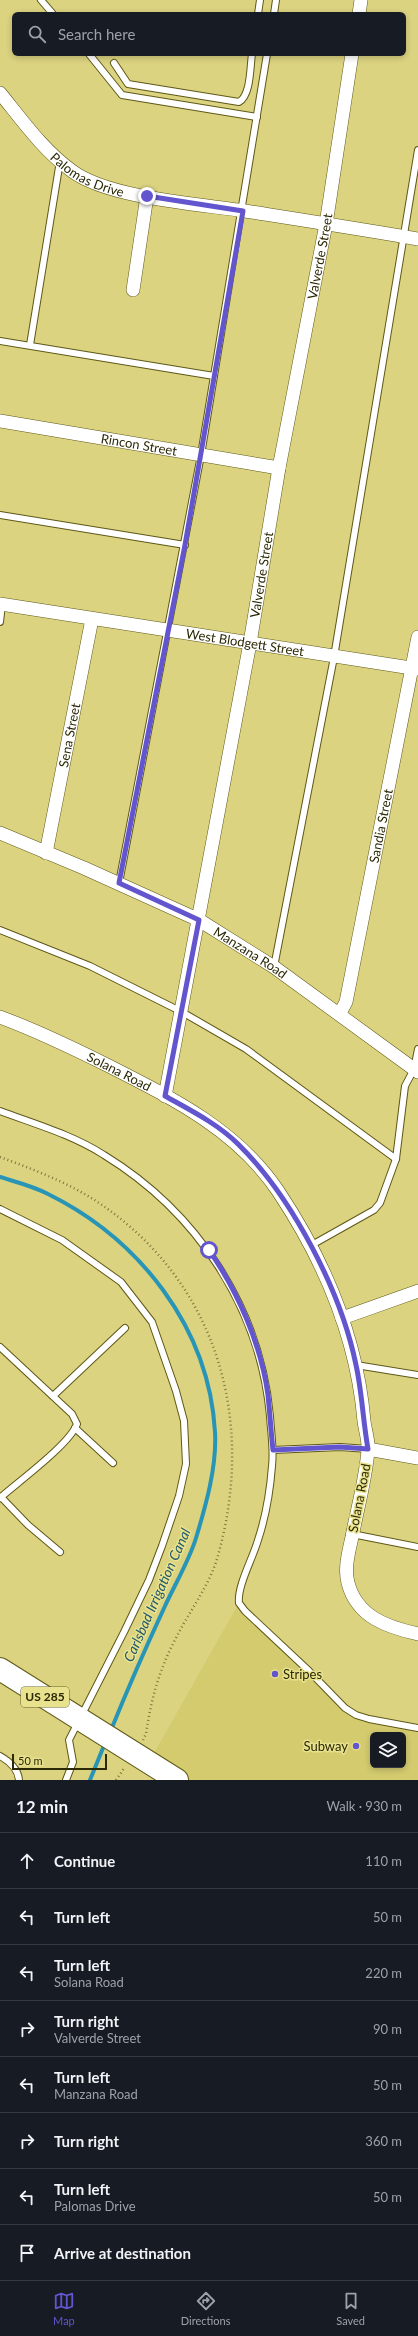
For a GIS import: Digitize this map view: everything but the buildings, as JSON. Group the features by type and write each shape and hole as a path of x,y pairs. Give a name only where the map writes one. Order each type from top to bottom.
{"highway":[{"name":"US 285","path":"0,1669 177,1780"}],"street":[{"path":"359,12 361,0"},
{"name":"Valverde Street","path":"165,1096 182,1012 250,643 279,468 326,224 352,56"},
{"name":"Palomas Drive","path":"0,93 47,150 72,171 88,180 147,196 418,239"},
{"path":"133,290 147,196"},
{"name":"Rincon Street","path":"0,421 279,468"},
{"name":"West Blodgett Street","path":"1,604 415,669"},
{"name":"Sena Street","path":"46,852 92,619"},
{"name":"Sandia Street","path":"340,1013 346,1002 415,669 418,637"},
{"name":"Manzana Road","path":"0,833 119,883 199,920 274,967 340,1013 416,1071"},
{"name":"Solana Road","path":"0,1017 78,1051 201,1116 238,1144 277,1190 310,1246 329,1283 342,1318 356,1365 368,1449 347,1558 348,1582 355,1600 374,1620 418,1634"},
{"path":"342,1318 418,1291"},
{"path":"368,1449 418,1458"}],"lane":[{"path":"41,0 51,12"},
{"path":"258,12 260,0"},
{"path":"274,12 276,0"},
{"path":"91,56 122,95 257,117"},
{"path":"114,63 128,84 239,102 243,100 246,92 252,56"},
{"path":"119,883 185,545 243,211 267,56"},
{"path":"274,967 334,657 418,150"},
{"path":"30,345 60,160"},
{"path":"0,341 214,376"},
{"path":"0,515 185,545"},
{"path":"0,622 1,604"},
{"path":"0,930 90,966 182,1012 246,1049 396,1159"},
{"path":"310,1246 377,1207 396,1159 405,1086 416,1071 418,1049"},
{"path":"0,1111 43,1127 103,1154 155,1192 197,1235 219,1265 235,1293 251,1332 262,1367 268,1395 273,1450 266,1514 241,1590 239,1603 245,1611 309,1671 345,1708 356,1715 369,1719 418,1728"},
{"path":"0,1209 62,1240 121,1282 152,1322 176,1391 184,1421 186,1464 179,1496 162,1546 85,1722 69,1740 73,1762 66,1780"},
{"path":"53,1396 125,1328"},
{"path":"0,1347 72,1414 76,1420 75,1428 59,1446 1,1498 28,1525 60,1552"},
{"path":"356,1365 418,1375"},
{"path":"75,1428 113,1463"},
{"path":"273,1450 340,1447 368,1449"},
{"path":"352,1534 418,1547"},
{"path":"0,1756 12,1764 18,1772 19,1780"}],"path":[{"path":"0,1157 67,1185 95,1201 122,1221 172,1272 194,1304 207,1328 220,1364 232,1431 232,1468 228,1511 217,1559 206,1587 174,1640 157,1678 146,1734 132,1751 116,1780"}],"shaded area":[{"path":"239,1603 356,1715 418,1728 418,1780 177,1780 149,1762"}],"waterway":[{"name":"Carlsbad Irrigation Canal","path":"0,1177 42,1191 81,1213 112,1235 139,1261 163,1290 184,1322 199,1357 210,1393 215,1432 213,1472 200,1525 190,1555 151,1637 111,1730"},
{"name":"Carlsbad Irrigation Canal","path":"90,1780 105,1743"}],"place":[{"name":"Stripes","path":"275,1674"},
{"name":"Subway","path":"356,1746"}],"route":[{"path":"147,196 243,211 185,545 119,883 199,920 165,1096 201,1116 238,1144 263,1171 292,1213 329,1283 342,1318 356,1365 363,1404 368,1449 340,1447 273,1450 268,1395 262,1367 251,1332 235,1293 209,1250"}]}
